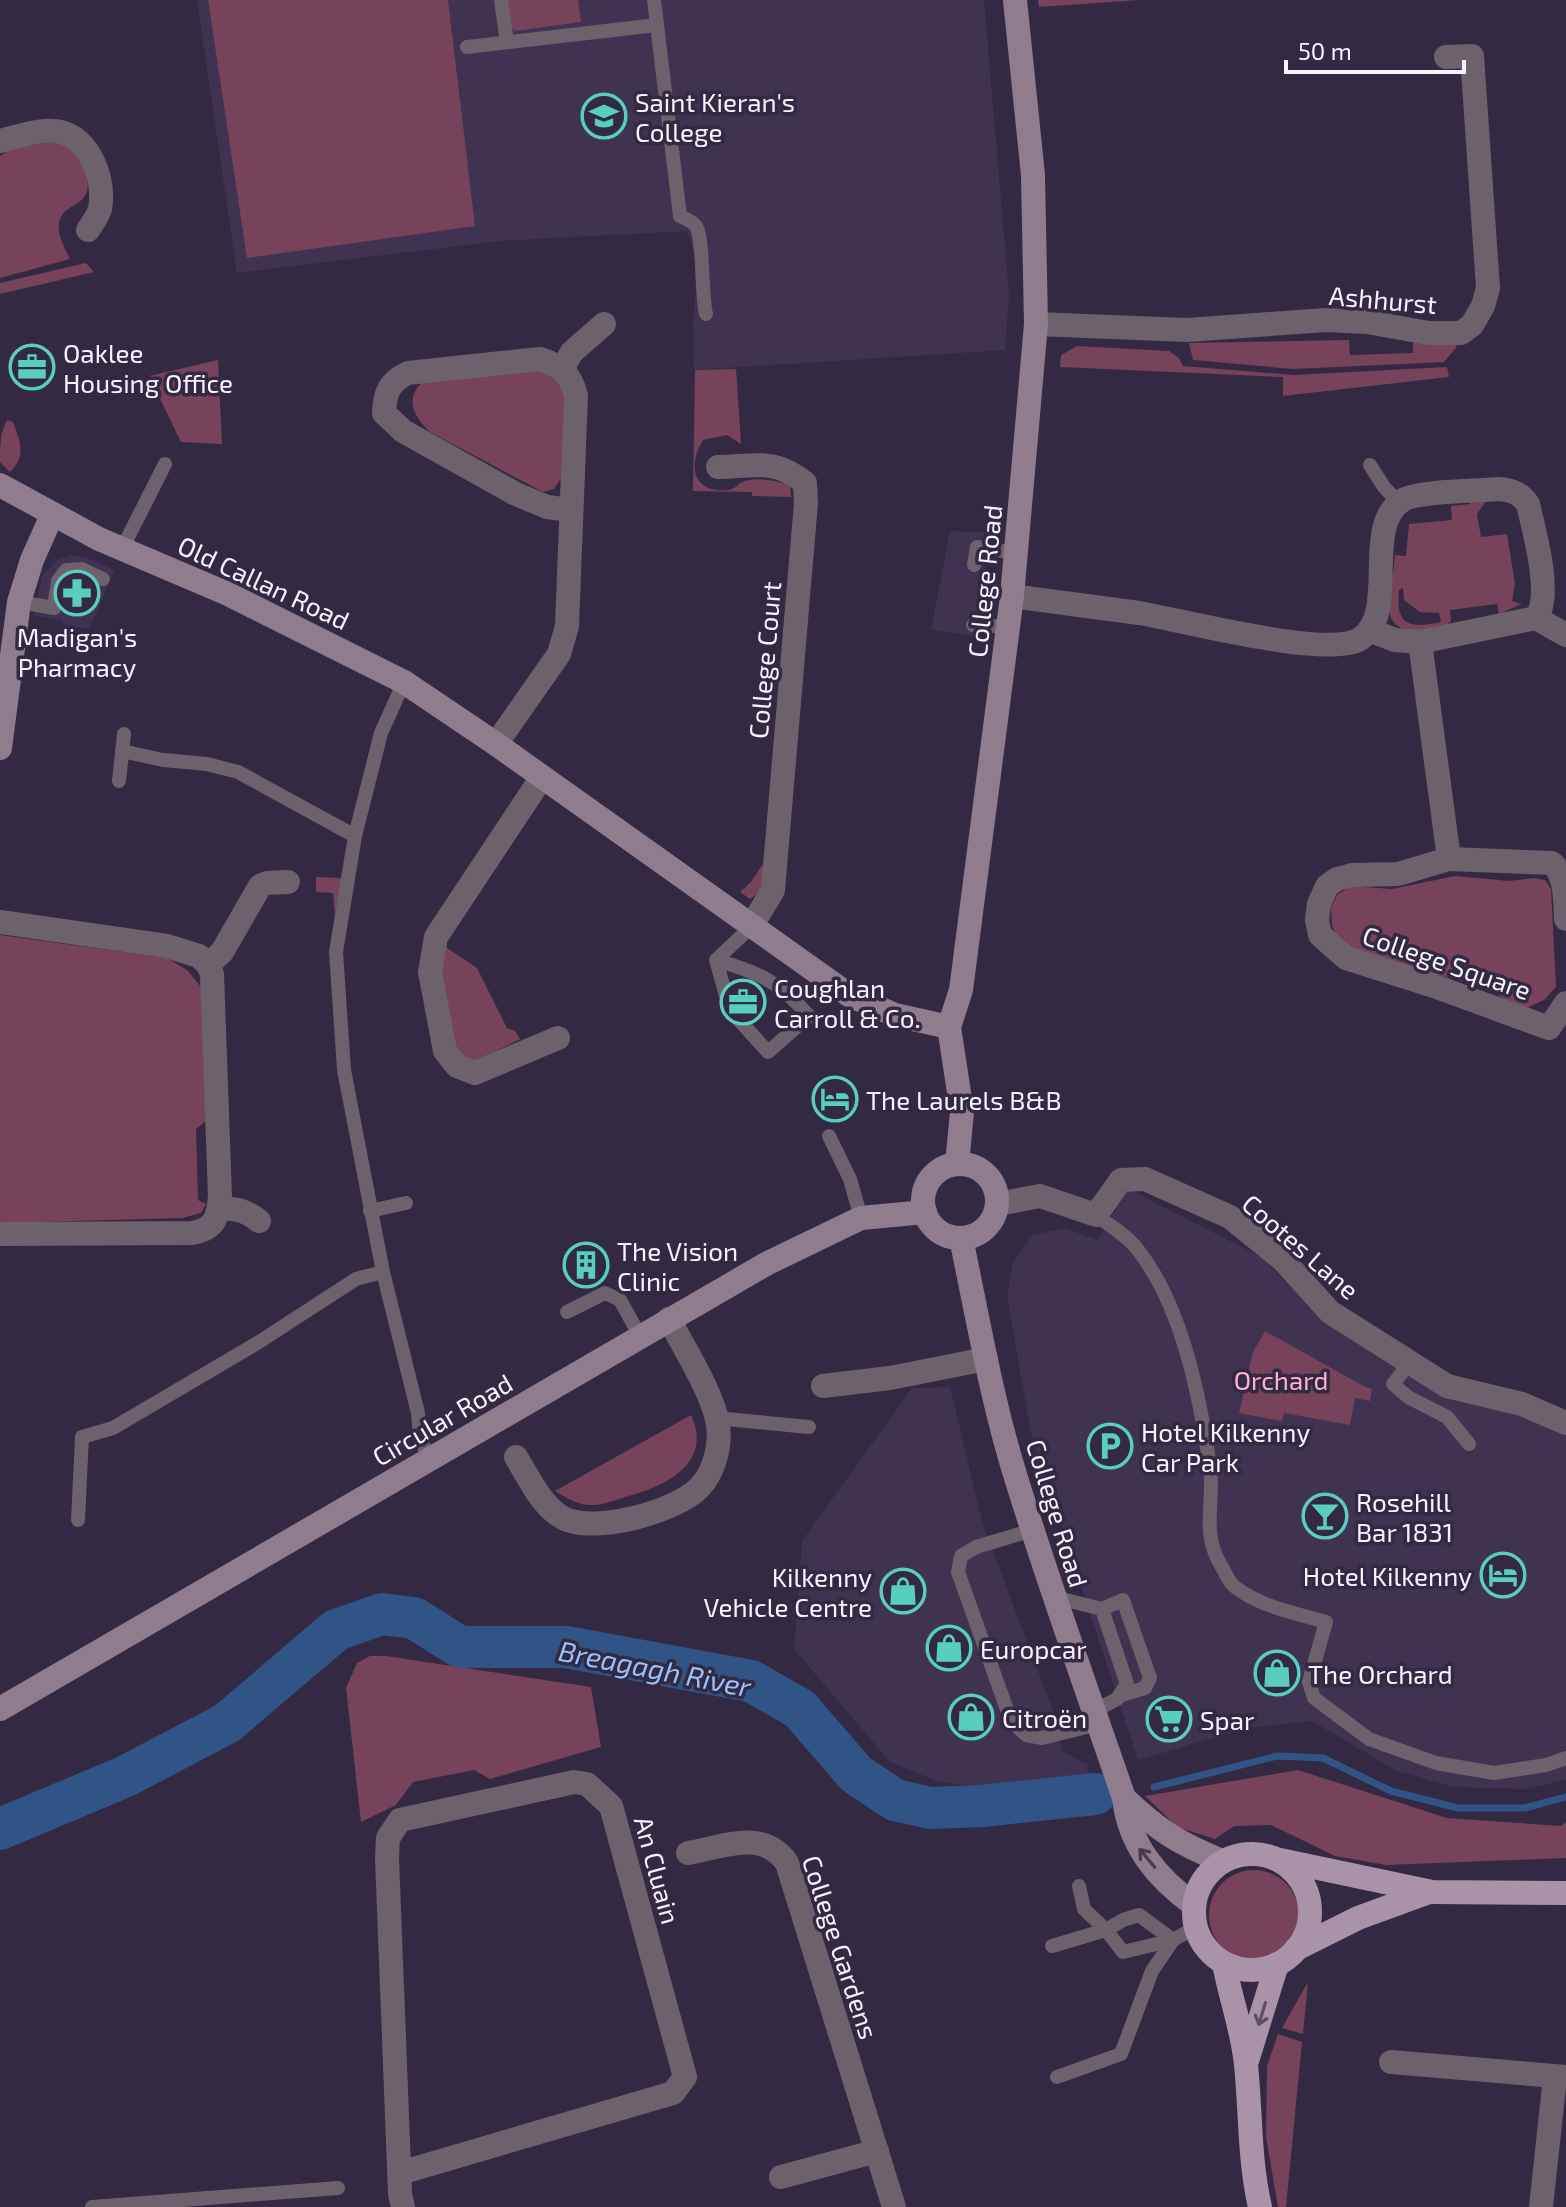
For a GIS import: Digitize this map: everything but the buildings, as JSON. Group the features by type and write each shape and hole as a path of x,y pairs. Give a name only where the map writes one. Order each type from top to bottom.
{"main road":[{"name":"College Road","path":"957,1164 962,1112 949,1027 961,990 1009,627 1036,324 1033,175 1015,0"},
{"name":"Old Callan Road","path":"0,485 52,515 228,594 404,682 858,1000 895,1015 949,1027"},
{"path":"0,748 19,602 32,560 52,515"},
{"path":"957,1164 976,1167 988,1176 995,1188 998,1204 991,1223 977,1235 961,1238 946,1236 933,1226 925,1212 924,1195 930,1180 945,1168 957,1164"},
{"name":"Circular Road","path":"3,1699 429,1459 766,1264 861,1218 925,1212"},
{"name":"College Road","path":"961,1238 1011,1459 1054,1597 1124,1798 1126,1818 1135,1843 1195,1916"},
{"name":"College Road","path":"1124,1798 1156,1828 1182,1845 1222,1861"},
{"path":"1432,1892 1358,1918 1296,1949 1277,1964 1252,1970 1224,1963 1205,1946 1195,1916 1202,1881 1222,1861 1245,1854 1258,1854 1432,1892 1566,1893"},
{"path":"1279,1860 1297,1875 1309,1903 1306,1932 1296,1949"},
{"path":"1224,1963 1246,2063 1249,2135 1260,2207"},
{"path":"1246,2063 1277,1964"}],"street":[{"name":"Ashhurst","path":"1036,324 1187,330 1326,320 1367,322 1429,333 1461,333 1472,325 1483,306 1488,288 1472,56 1446,57"},
{"path":"0,141 61,132 88,149 99,188 100,211 88,230"},
{"path":"562,369 572,352 604,324"},
{"path":"496,744 559,654 567,626 576,396 572,380 559,365 540,359 408,373 395,379 385,394 384,413 403,431 516,494 547,507 571,510"},
{"name":"College Court","path":"718,467 774,465 790,471 805,483 806,503 773,890 751,927"},
{"path":"1012,596 1141,614 1270,640 1346,645 1359,640 1369,630 1377,609 1387,518 1399,503 1418,496 1499,489 1512,490 1528,504 1541,566 1542,610 1536,618"},
{"path":"1369,630 1395,640 1420,642 1536,618 1566,635"},
{"path":"1420,642 1449,859"},
{"path":"542,777 436,937 430,972 445,1051 456,1076 475,1073 558,1038"},
{"name":"College Square","path":"1566,919 1563,869 1552,863 1449,859 1398,874 1352,875 1337,879 1327,886 1319,904 1317,920 1320,935 1346,958 1447,990 1558,1036 1566,1003"},
{"path":"208,965 222,952 260,886 288,882"},
{"path":"0,922 167,946 199,956 208,965 212,974 219,1209 206,1230 192,1233 0,1234"},
{"name":"Cootes Lane","path":"1096,1215 1121,1180 1145,1179 1230,1217 1283,1260 1330,1312 1447,1386 1522,1404 1566,1423"},
{"path":"998,1204 1040,1196 1096,1215"},
{"path":"219,1209 237,1208 249,1212 259,1221"},
{"path":"516,1457 553,1512 567,1520 585,1524 641,1515 687,1499 702,1486 712,1468 718,1447 716,1418 669,1319"},
{"path":"823,1386 890,1378 986,1359"},
{"name":"An Cluain","path":"400,2173 673,2093 685,2077 611,1806 587,1784 574,1782 400,1820 388,1838 400,2173 403,2207"},
{"name":"College Gardens","path":"688,1853 748,1841 760,1842 771,1846 787,1863 894,2207"},
{"path":"1391,2062 1560,2077 1541,2207"},
{"path":"781,2177 877,2151"}],"lane":[{"path":"501,0 507,42"},
{"path":"654,0 680,216 694,224 699,234 702,298 706,314"},
{"path":"467,47 657,25"},
{"path":"122,549 165,464"},
{"path":"1370,465 1399,503"},
{"path":"974,565 977,547 1016,553"},
{"path":"19,602 54,608 58,581 66,570 82,569 103,579"},
{"path":"973,625 1009,627"},
{"path":"404,682 381,733 355,836 336,952 344,1070 383,1272 418,1413 420,1437 429,1459"},
{"path":"119,781 124,734"},
{"path":"122,751 238,772 355,836"},
{"path":"716,960 751,927"},
{"path":"716,960 757,972 788,992 809,1016 768,1052 730,1010 716,960"},
{"path":"829,1136 850,1179 861,1218"},
{"path":"370,1211 406,1203"},
{"path":"1096,1215 1137,1247 1164,1290 1184,1348 1201,1418 1210,1471 1208,1528 1216,1558 1233,1586 1270,1606 1332,1619 1309,1682 1314,1698 1369,1739 1436,1763 1494,1773 1546,1765 1566,1758"},
{"path":"78,1520 82,1437 113,1428 259,1342 356,1279 383,1272"},
{"path":"567,1312 605,1293 620,1300 640,1336"},
{"path":"1408,1361 1393,1384 1408,1397 1447,1417 1469,1444"},
{"path":"716,1418 809,1427"},
{"path":"1033,1530 976,1547 961,1556 958,1572 1011,1721 1026,1735 1042,1738 1096,1717 1122,1695 1145,1688 1150,1678 1123,1600 1102,1609 1054,1597"},
{"path":"1102,1609 1127,1684 1122,1695"},
{"path":"1079,1886 1084,1909 1123,1952 1173,1940"},
{"path":"1052,1946 1106,1930 1139,1915 1173,1940"},
{"path":"1057,2077 1121,2054 1152,1971 1173,1940 1195,1916"},
{"path":"92,2207 338,2188"}],"shaded area":[{"name":"Saint Kieran's College","path":"197,0 984,0 1009,294 1005,350 694,370 693,321 698,270 688,231 499,241 237,273"},
{"path":"950,531 990,532 975,636 931,630"},
{"path":"73,555 115,570 89,629 63,625 63,620 34,616 42,576 57,560"},
{"path":"1129,1189 1261,1257 1327,1323 1566,1431 1566,1780 1525,1789 1454,1787 1397,1771 1312,1721 1248,1728 1138,1760 1031,1433 1007,1296 1013,1262 1033,1235 1065,1228 1097,1240"},
{"name":"Kilkenny Vehicle Centre","path":"950,1387 983,1525 1055,1716 1063,1752 1087,1764 1088,1774 1011,1791 939,1782 890,1762 794,1649 802,1541 912,1388"}],"green space":[{"path":"208,0 448,0 475,226 247,258"},
{"path":"506,0 578,0 581,22 515,31 510,26"},
{"path":"1038,0 1139,0 1039,7"},
{"path":"55,141 76,154 83,165 88,185 82,200 66,210 59,223 60,237 70,259 0,278 0,156 13,148"},
{"path":"86,263 94,272 0,294 0,283"},
{"path":"1413,338 1457,341 1456,348 1444,362 1293,369 1193,360 1189,343 1349,340 1350,355 1413,353"},
{"path":"1077,346 1169,351 1179,358 1183,366 1294,375 1447,367 1449,377 1283,396 1283,377 1060,367 1061,355"},
{"path":"218,360 222,444 181,442 149,376"},
{"path":"538,369 565,385 561,478 554,489 543,492 430,432 415,413 413,399 426,379"},
{"path":"736,369 741,444 727,435 703,440 695,459 696,476 708,488 717,490 731,489 750,480 780,482 790,485 791,497 752,496 752,492 693,491 695,370"},
{"path":"8,420 13,422 20,448 19,460 10,472 0,462 2,434"},
{"path":"1490,495 1477,514 1481,537 1507,534 1515,584 1512,601 1521,604 1499,614 1497,604 1450,610 1451,621 1440,631 1401,628 1391,617 1386,579 1393,574 1395,555 1406,556 1409,524 1452,520 1451,506 1470,504 1470,498","holes":["1403,588 1404,600 1420,612 1439,613 1441,622 1420,625 1406,622 1399,611 1398,602 1399,590"]},
{"path":"765,861 762,887 750,899 740,892"},
{"path":"1455,876 1509,881 1545,880 1551,889 1556,987 1544,1000 1524,1009 1513,1008 1492,989 1358,954 1338,940 1332,925 1331,908 1337,895 1351,886 1392,889"},
{"path":"316,877 342,878 335,915 333,893 316,892"},
{"path":"0,935 167,958 187,970 201,987 206,1121 196,1129 198,1200 206,1204 201,1213 182,1218 0,1223"},
{"path":"441,944 477,968 507,1028 515,1031 520,1039 476,1061 456,1052 439,963"},
{"name":"Orchard","path":"1265,1331 1372,1389 1370,1401 1355,1398 1350,1425 1284,1413 1282,1421 1239,1413 1253,1352"},
{"path":"691,1415 696,1447 691,1460 669,1480 640,1493 595,1505 574,1501 555,1491"},
{"path":"370,1656 591,1687 601,1747 490,1779 474,1770 413,1782 396,1805 361,1822 346,1688 357,1663"},
{"path":"1298,1770 1447,1818 1561,1826 1566,1822 1566,1858 1386,1865 1335,1856 1271,1825 1234,1826 1215,1839 1177,1827 1145,1796"},
{"path":"1254,1870 1271,1874 1286,1883 1295,1898 1299,1915 1295,1932 1286,1947 1271,1956 1254,1960 1237,1956 1222,1947 1213,1932 1209,1915 1213,1898 1222,1883 1237,1874"},
{"path":"1308,1982 1303,2034 1282,2028"},
{"path":"1278,2034 1302,2042 1286,2207 1278,2207 1266,2137 1267,2066"}],"waterway":[{"name":"Breagagh River","path":"0,1829 124,1777 227,1723 336,1630 382,1614 414,1618 460,1647 566,1647 751,1681 800,1709 856,1774 895,1800 930,1808 982,1806 1095,1794"},
{"name":"Breagagh River","path":"1154,1787 1277,1756 1323,1758 1391,1791 1458,1808 1525,1808 1566,1797"}],"place":[{"name":"Saint Kieran's College","path":"604,116"},
{"name":"Oaklee Housing Office","path":"32,367"},
{"name":"Madigan's Pharmacy","path":"77,593"},
{"name":"Coughlan Carroll & Co.","path":"743,1002"},
{"name":"The Laurels B&B","path":"835,1099"},
{"name":"The Vision Clinic","path":"586,1265"},
{"name":"Hotel Kilkenny Car Park","path":"1110,1446"},
{"name":"Rosehill Bar 1831","path":"1325,1516"},
{"name":"Hotel Kilkenny","path":"1503,1575"},
{"name":"Kilkenny Vehicle Centre","path":"903,1591"},
{"name":"Europcar","path":"949,1648"},
{"name":"The Orchard","path":"1277,1673"},
{"name":"Citroën","path":"971,1717"},
{"name":"Spar","path":"1169,1719"}]}
